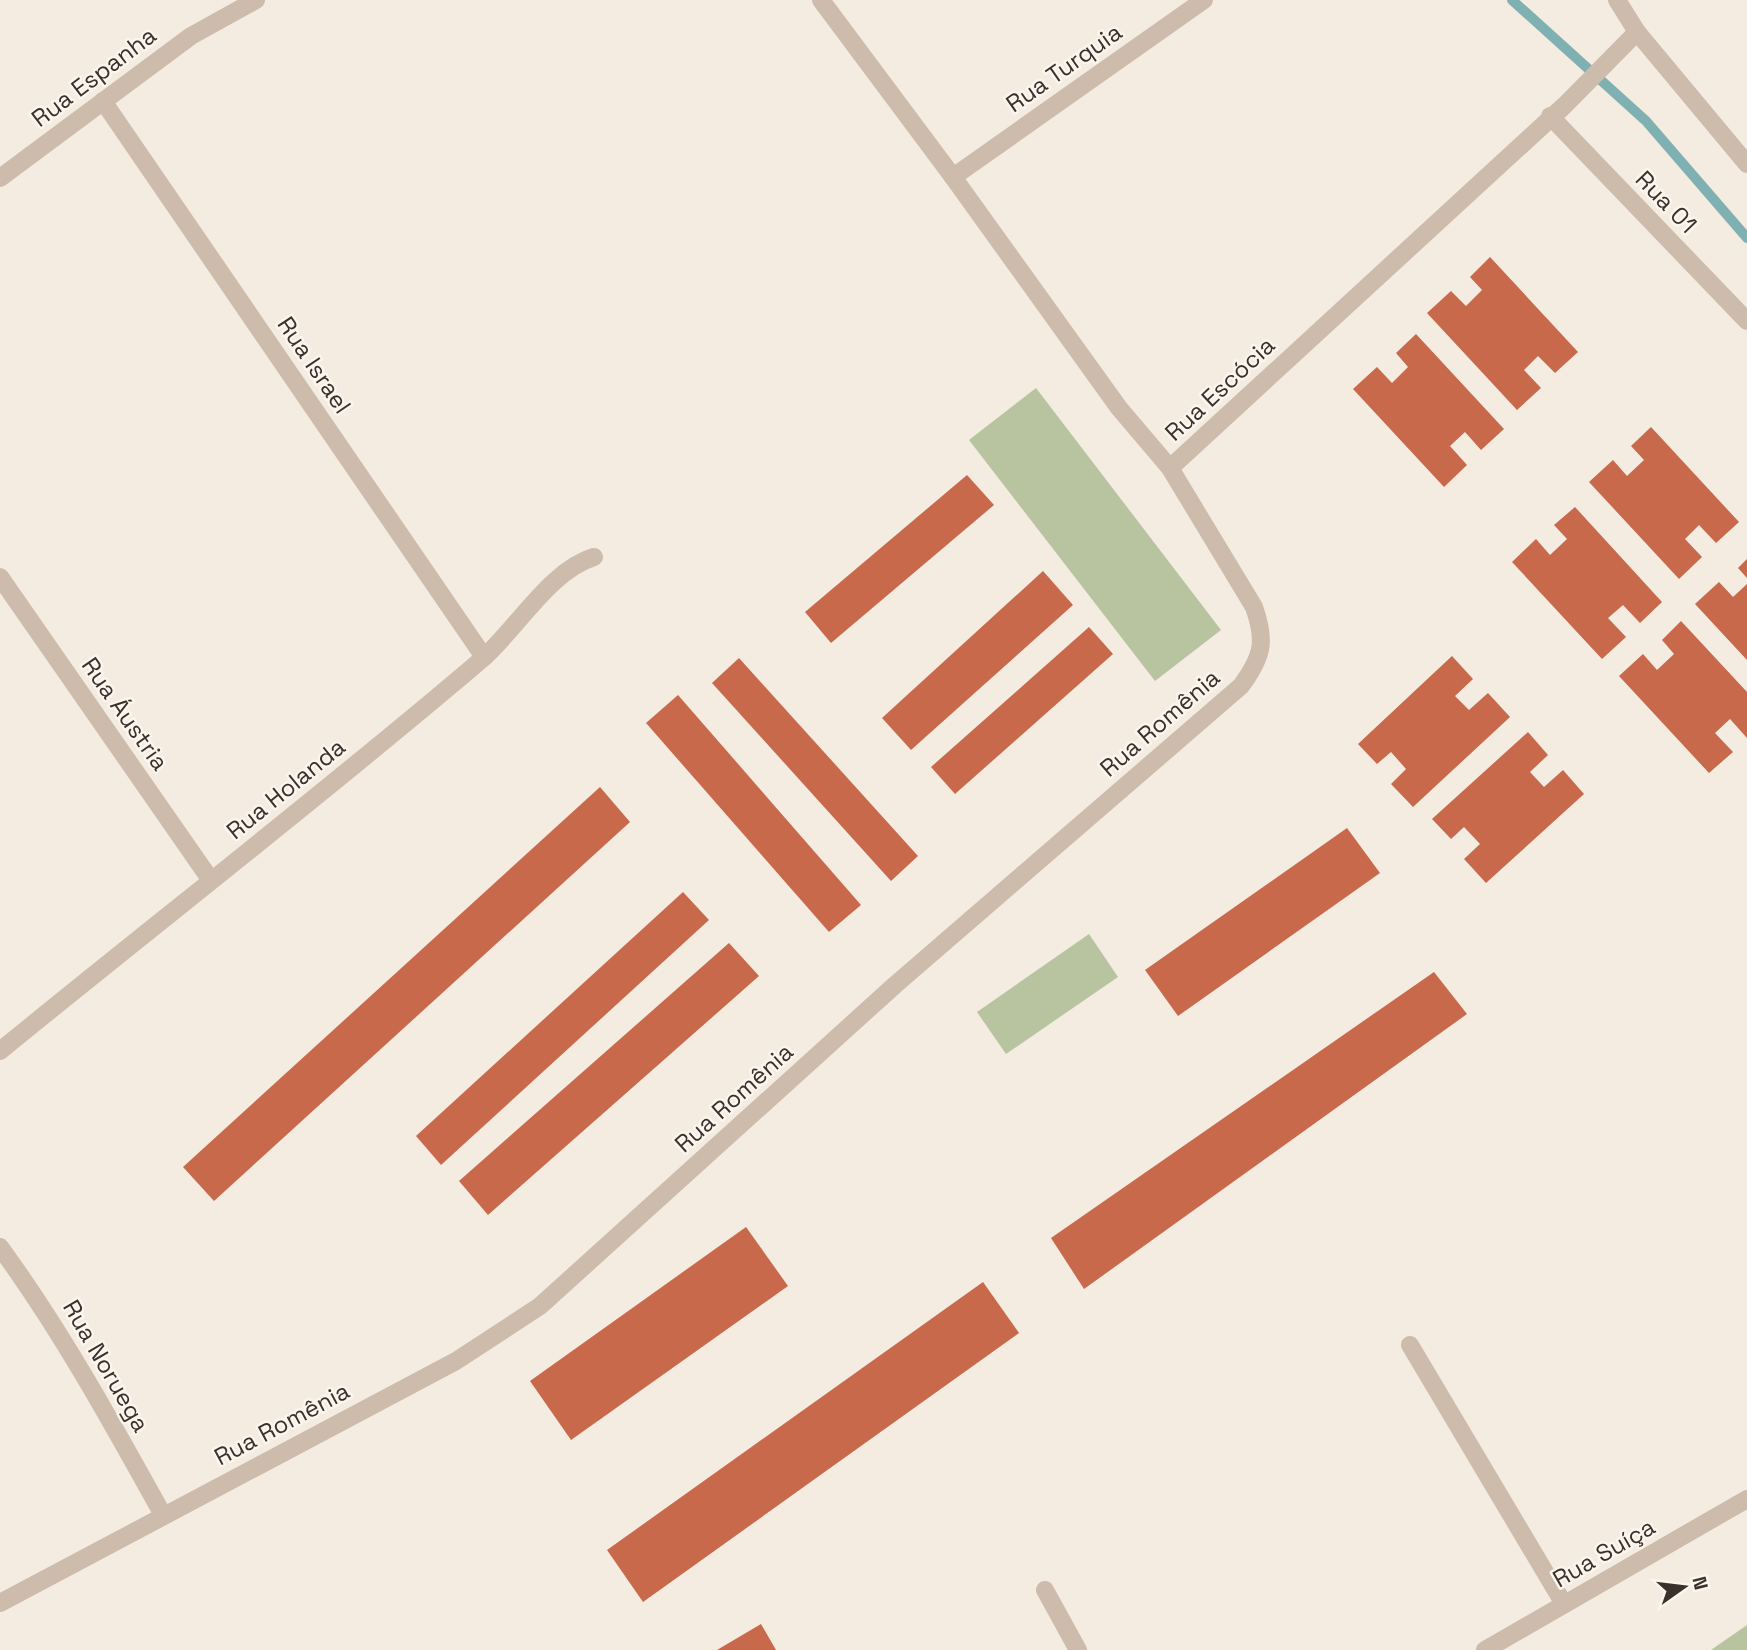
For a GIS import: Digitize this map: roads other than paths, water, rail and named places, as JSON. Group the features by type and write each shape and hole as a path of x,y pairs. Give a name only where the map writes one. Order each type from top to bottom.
{"street":[{"name":"Rua Espanha","path":"0,178 191,36 256,0"},
{"name":"Rua Escócia","path":"821,0 953,177 1119,408 1170,468 1565,105 1637,32"},
{"name":"Rua Turquia","path":"953,177 1204,0"},
{"path":"1617,0 1637,32 1743,154"},
{"name":"Rua Israel","path":"103,101 484,657"},
{"name":"Rua 01","path":"1550,116 1747,321"},
{"name":"Rua Romênia","path":"0,1603 456,1361 540,1306 895,985 1241,685 1255,666 1262,648 1262,628 1254,607 1170,468"},
{"name":"Rua Holanda","path":"0,1051 210,879 267,838 484,657 561,576 577,564 594,557"},
{"name":"Rua Áustria","path":"0,577 210,879"},
{"name":"Rua Noruega","path":"0,1247 40,1301 88,1378 163,1515"},
{"path":"1410,1345 1564,1604"},
{"name":"Rua Suíça","path":"1485,1650 1747,1499"},
{"path":"1045,1590 1078,1650"}],"waterway":[{"path":"1512,0 1646,121 1747,238"}]}
